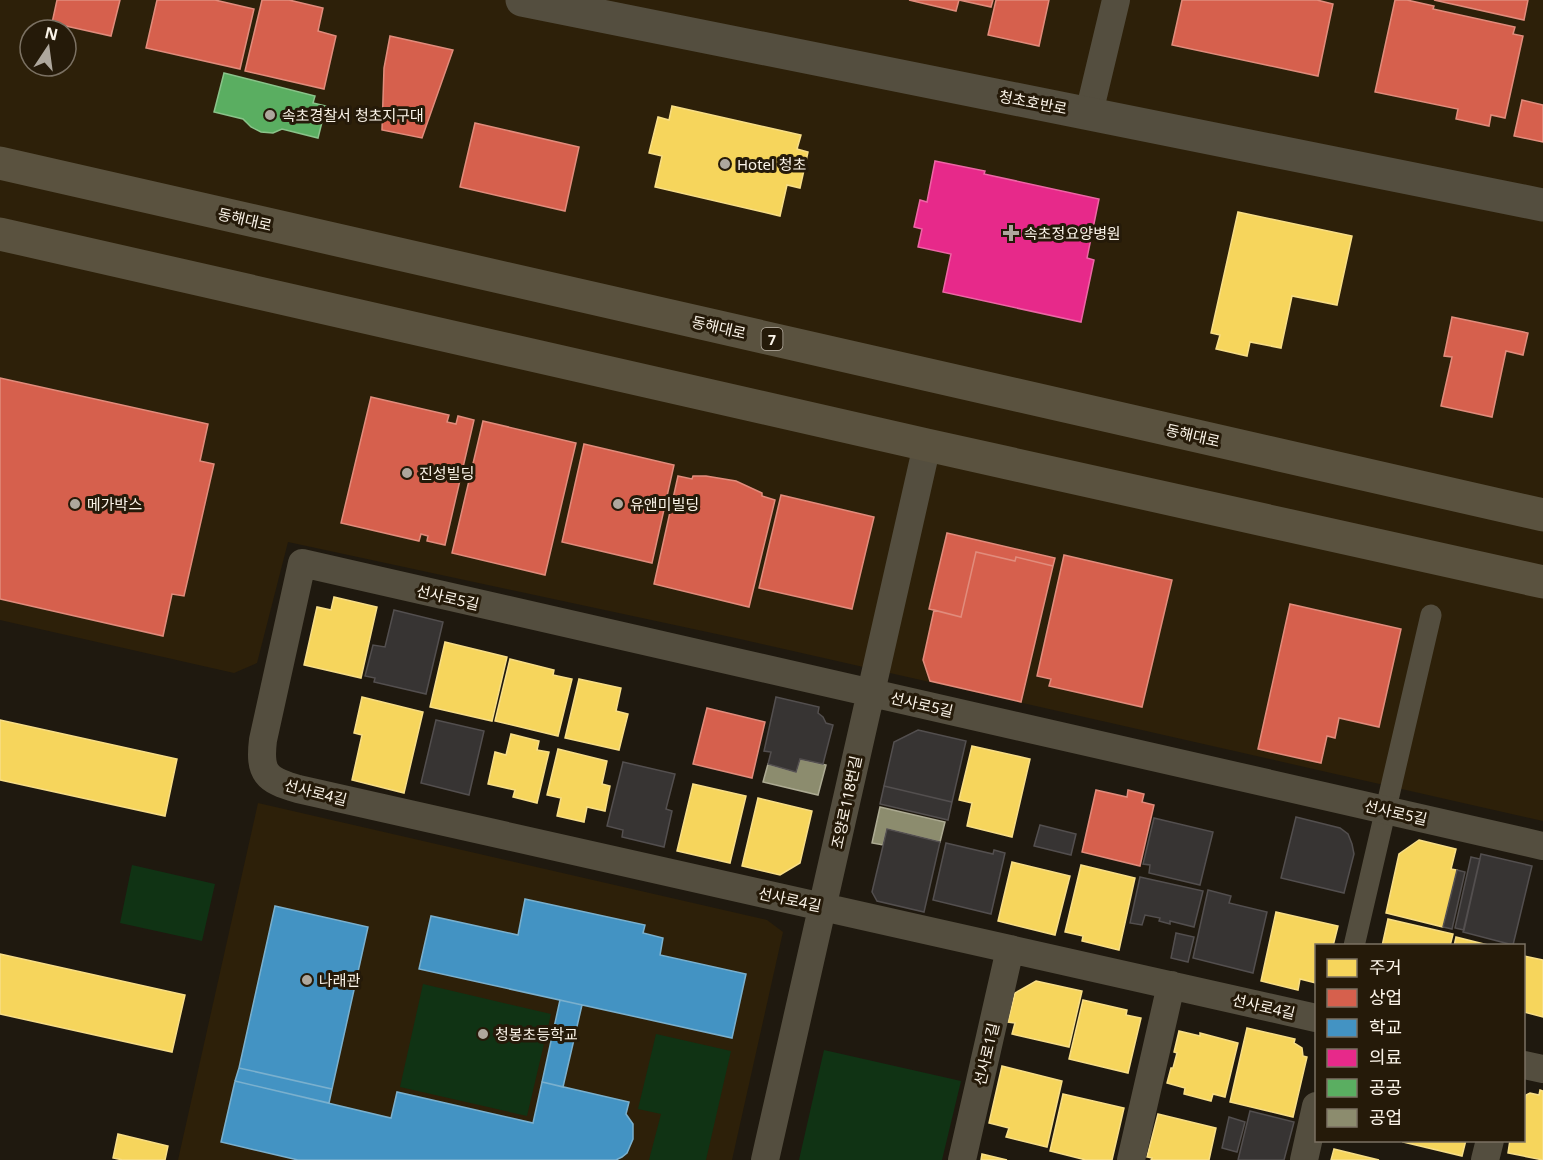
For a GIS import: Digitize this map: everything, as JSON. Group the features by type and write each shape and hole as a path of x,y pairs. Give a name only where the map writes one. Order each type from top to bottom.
{"main road":[{"name":"동해대로","path":"0,163 1543,515"},
{"path":"0,234 927,445 1543,582"}],"street":[{"name":"청초호반로","path":"522,0 602,8 1089,113 1543,205"},
{"path":"1089,113 1116,0"},
{"name":"조양로118번길","path":"765,1160 927,445"},
{"name":"선사로5길","path":"266,774 261,758 263,740 302,563 1543,846"},
{"path":"1354,944 1431,615"},
{"name":"선사로4길","path":"266,774 280,784 298,789 1315,1018"},
{"name":"선사로1길","path":"962,1160 1010,949"},
{"path":"1131,1160 1171,985"},
{"path":"1525,1065 1543,1069"},
{"path":"1304,1160 1315,1114"},
{"path":"1485,1160 1490,1142"}],"shaded area":[{"path":"0,0 1543,0 1543,821 740,639 288,542 257,663 234,673 0,620"},
{"name":"청봉초등학교","path":"258,803 767,920 783,932 732,1160 178,1160"}],"green space":[{"path":"132,865 215,884 202,941 120,923"},
{"path":"423,984 551,1014 527,1116 400,1087"},
{"path":"656,1034 731,1051 706,1160 649,1160 661,1114 638,1109"},
{"path":"824,1050 961,1081 942,1160 799,1160"}],"building: 주거":[{"path":"672,106 801,135 797,149 808,152 800,188 787,185 780,216 655,187 662,156 649,153 658,117 669,120"},
{"path":"1238,212 1352,236 1337,305 1292,296 1281,348 1250,342 1247,356 1216,349 1220,335 1211,333"},
{"path":"334,597 377,607 361,678 304,665 317,607 331,610"},
{"path":"445,642 507,657 492,721 430,707"},
{"path":"510,659 554,670 553,675 572,679 558,736 495,721"},
{"path":"579,679 621,688 616,711 628,714 619,750 565,738"},
{"path":"362,697 423,712 404,793 352,780 362,735 354,733"},
{"path":"0,720 177,759 165,816 0,780"},
{"path":"511,734 539,741 537,750 549,752 537,803 513,797 515,790 488,784 495,752 506,755"},
{"path":"972,746 1030,759 1012,837 967,826 972,803 959,800"},
{"path":"558,749 607,761 602,784 610,786 605,811 587,807 584,822 557,816 561,798 547,795"},
{"path":"693,784 746,796 730,863 677,851"},
{"path":"758,798 812,811 800,863 780,875 742,866"},
{"path":"1419,840 1456,849 1451,869 1457,870 1443,927 1386,913 1399,854"},
{"path":"1012,862 1070,876 1055,935 998,921"},
{"path":"1081,865 1135,878 1119,950 1082,941 1083,936 1065,932"},
{"path":"1276,912 1338,926 1334,944 1315,944 1315,983 1300,979 1298,990 1261,981"},
{"path":"1388,919 1453,934 1450,944 1382,944"},
{"path":"1456,937 1484,944 1454,944"},
{"path":"0,954 185,995 172,1052 0,1014"},
{"path":"1525,956 1543,960 1543,1017 1525,1012"},
{"path":"1036,981 1082,991 1069,1047 1012,1034 1015,1023 1008,1022 1015,993"},
{"path":"1083,1000 1127,1010 1126,1015 1141,1018 1128,1073 1069,1059"},
{"path":"1247,1028 1295,1039 1294,1043 1302,1048 1303,1056 1307,1057 1293,1117 1230,1102"},
{"path":"1179,1031 1200,1036 1200,1033 1238,1043 1225,1097 1213,1094 1211,1101 1184,1094 1185,1088 1167,1083 1177,1053 1174,1052"},
{"path":"1002,1066 1062,1081 1047,1147 1006,1137 1009,1128 989,1123"},
{"path":"1540,1090 1543,1091 1543,1160 1508,1153 1510,1142 1525,1142 1526,1095 1530,1093 1539,1095"},
{"path":"1063,1094 1124,1108 1112,1160 1086,1160 1050,1151"},
{"path":"1158,1114 1216,1128 1209,1160 1151,1160 1152,1158 1147,1157"},
{"path":"118,1134 168,1146 165,1160 113,1158"},
{"path":"1403,1142 1466,1142 1462,1156"},
{"path":"1334,1149 1379,1160 1331,1160"},
{"path":"982,1154 1007,1160 981,1160"}],"building: 상업":[{"path":"57,0 120,0 111,36 78,29 78,18 53,18"},
{"path":"157,0 215,0 254,9 240,69 146,48"},
{"path":"262,0 289,0 323,8 318,31 336,36 324,89 245,71"},
{"path":"909,0 959,0 956,11"},
{"path":"959,0 993,0 991,7"},
{"path":"996,0 1049,0 1039,46 988,35"},
{"path":"1182,0 1317,0 1333,4 1318,76 1172,45"},
{"path":"1395,0 1407,0 1434,6 1433,9 1515,27 1513,34 1523,36 1505,118 1491,115 1489,126 1456,119 1458,109 1375,92"},
{"path":"1434,0 1528,0 1524,20"},
{"path":"390,36 453,50 422,138 382,130 384,68"},
{"path":"1522,100 1543,105 1543,142 1514,136"},
{"path":"475,123 579,147 565,211 460,187"},
{"path":"1452,317 1528,333 1523,355 1506,351 1492,417 1441,406 1452,357 1444,356"},
{"path":"0,378 208,424 200,461 214,464 184,596 172,594 163,636 0,599"},
{"name":"진성빌딩","path":"371,397 449,415 447,422 456,424 458,416 474,420 445,545 427,541 428,536 421,534 419,541 341,523"},
{"path":"483,421 576,443 545,575 452,553"},
{"name":"유앤미빌딩","path":"584,444 674,465 652,563 562,542"},
{"path":"678,476 692,479 693,476 706,476 736,481 762,493 762,496 775,500 749,607 654,584"},
{"path":"781,495 874,517 852,609 759,588"},
{"path":"947,533 1055,558 1053,566 1016,557 1015,561 976,552 961,617 929,609"},
{"path":"976,552 1015,561 1016,557 1053,566 1021,702 930,681 923,660 934,610 961,617"},
{"path":"1064,555 1172,580 1142,707 1049,686 1051,679 1037,676"},
{"path":"1290,604 1401,629 1379,727 1339,718 1335,738 1327,736 1321,763 1258,749"},
{"path":"707,708 765,722 752,778 693,764"},
{"path":"1096,790 1127,797 1128,790 1144,794 1142,802 1154,805 1140,866 1082,852"}],"building: 학교":[{"path":"525,899 645,925 643,933 663,938 660,955 746,974 732,1038 419,969 431,916 518,935"},
{"name":"나래관","path":"275,906 368,927 332,1089 239,1068"},
{"path":"560,1000 582,1005 563,1087 542,1082"},
{"path":"239,1068 332,1089 329,1103 235,1081"},
{"path":"235,1081 391,1118 397,1092 533,1123 542,1082 629,1102 626,1114 633,1124 633,1139 627,1153 616,1160 298,1160 221,1142"}],"building: 의료":[{"path":"935,161 1099,199 1087,258 1094,260 1081,322 943,292 951,254 918,247 922,229 914,227 920,200 927,202"}],"building: 공공":[{"path":"224,73 315,96 313,103 326,106 318,138 282,129 273,133 261,132 251,127 243,119 214,112"}],"building: 공업":[{"path":"800,759 826,765 818,795 763,782 768,764 796,772"},
{"path":"880,807 945,822 940,842 887,829 883,845 872,843"}],"building: 기타":[{"path":"394,610 443,622 426,694 374,682 375,678 365,676 373,645 385,647"},
{"path":"776,697 819,707 818,713 826,723 833,725 823,764 800,759 796,772 768,764 771,752 764,751"},
{"path":"436,720 484,731 469,795 421,783"},
{"path":"918,730 966,741 952,802 884,786 894,742"},
{"path":"623,762 675,774 666,809 672,811 664,847 622,837 623,830 607,826"},
{"path":"884,786 952,802 948,820 880,804"},
{"path":"1296,817 1340,828 1348,834 1354,854 1344,893 1281,878"},
{"path":"1154,818 1213,832 1200,885 1149,873 1150,865 1143,864"},
{"path":"1040,825 1076,834 1071,855 1034,846"},
{"path":"887,829 940,842 924,912 877,901 872,892"},
{"path":"946,843 993,854 994,850 1005,853 991,914 933,900"},
{"path":"1481,854 1532,866 1513,944 1463,932"},
{"path":"1471,857 1480,859 1464,930 1455,928"},
{"path":"1457,870 1465,872 1452,929 1443,927"},
{"path":"1140,877 1203,891 1194,927 1170,921 1170,924 1159,921 1160,918 1145,915 1142,925 1130,923"},
{"path":"1208,890 1231,896 1229,903 1267,912 1253,973 1193,958"},
{"path":"1176,933 1194,937 1188,962 1171,958"},
{"path":"1250,1111 1294,1122 1284,1160 1238,1160"},
{"path":"1229,1117 1245,1122 1237,1152 1222,1148"}],"place":[{"name":"속초경찰서 청초지구대","path":"270,115"},
{"name":"Hotel 청초","path":"725,164"},
{"name":"속초정요양병원","path":"1011,233"},
{"name":"진성빌딩","path":"407,473"},
{"name":"메가박스","path":"75,504"},
{"name":"유앤미빌딩","path":"618,504"},
{"name":"나래관","path":"307,980"},
{"name":"청봉초등학교","path":"483,1034"}]}
